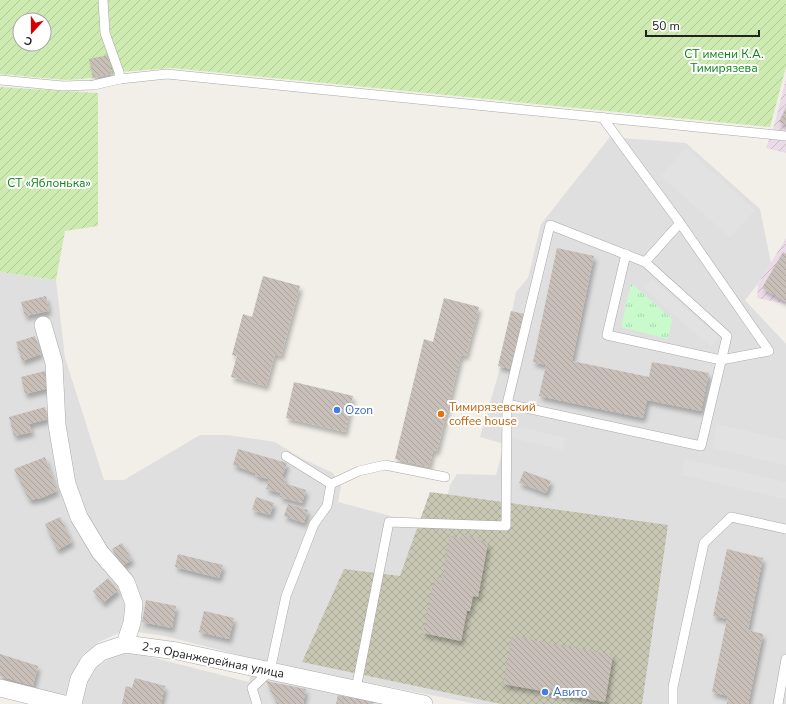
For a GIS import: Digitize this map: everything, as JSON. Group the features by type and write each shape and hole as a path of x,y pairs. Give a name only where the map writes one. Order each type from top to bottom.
{"street":[{"name":"2-я Оранжерейная улица","path":"43,325 54,363 57,424 67,484 79,517 100,552 126,582 134,604 132,623 125,644 177,651 356,689 384,700 424,704"},
{"path":"73,704 79,679 89,662 102,652 125,644"},
{"path":"0,688 64,704"}],"lane":[{"path":"102,0 106,33 120,72 120,79"},
{"path":"0,80 63,86 86,86 120,79 167,74 786,136"},
{"path":"602,117 680,223 769,351 721,360 607,335 626,254"},
{"path":"645,262 680,223"},
{"path":"356,689 389,522 506,526 507,404 550,225 645,262 727,336 701,446 507,404"},
{"path":"286,456 331,484"},
{"path":"331,484 359,471 385,465 445,477"},
{"path":"257,704 252,688 270,671 286,596 314,524 327,506 331,484"},
{"path":"673,704 674,687 704,543 731,517 786,529"},
{"path":"778,704 786,659"}],"shaded area":[{"path":"786,79 786,153 766,148 774,126"},
{"path":"610,137 686,143 760,209 771,263 758,284 745,300 786,344 786,704 477,704 282,666 165,636 137,632 119,633 99,642 82,655 73,676 66,702 0,684 0,272 56,280 65,358 104,480 124,480 200,435 228,435 275,442 301,458 333,473 341,486 338,502 440,529 450,485 457,474 496,475 504,444 480,437 501,365 516,292 528,278 541,224"},
{"path":"686,147 755,210 730,238 661,176"},
{"path":"786,238 786,304 757,298 758,284"},
{"path":"651,279 719,337 711,347 643,288"},
{"path":"717,424 786,440 786,465 712,448"},
{"path":"510,425 566,438 563,450 507,437"},
{"path":"685,459 786,482 786,499 681,475"},
{"path":"430,492 668,525 642,704 501,704 302,662 344,569 400,576"},
{"path":"127,651 249,682 251,672 405,704 81,704 87,682 96,668 109,659"}],"green space":[{"name":"СТ имени К.А. Тимирязева","path":"0,0 786,0 786,67 770,127 172,68 120,72 93,78 66,80 0,74"},
{"name":"СТ «Яблонька»","path":"0,87 98,93 98,226 65,231 56,280 0,272"},
{"path":"631,283 672,319 668,339 621,327"}],"building":[{"path":"108,55 112,74 93,78 89,59"},
{"path":"786,107 786,125 779,122"},
{"path":"557,248 594,256 572,361 649,377 652,362 709,373 701,411 647,400 643,418 539,396 546,365 533,362"},
{"path":"783,252 786,254 786,302 762,288"},
{"path":"263,276 300,286 281,356 275,354 266,386 231,377 237,356 232,355 243,314 252,317"},
{"path":"46,296 49,311 25,316 21,302"},
{"path":"444,298 479,307 466,356 461,355 437,451 433,450 429,467 395,459 424,339 433,342"},
{"path":"511,311 524,314 511,369 498,366"},
{"path":"35,336 41,354 22,361 16,342"},
{"path":"45,371 49,388 25,394 21,377"},
{"path":"294,382 353,396 345,432 286,418"},
{"path":"45,407 48,419 29,424 32,432 14,436 9,417"},
{"path":"238,449 287,463 282,477 286,479 284,483 306,490 302,503 280,497 281,493 266,489 269,479 255,476 255,473 233,465"},
{"path":"45,457 57,491 41,498 29,500 14,469"},
{"path":"524,471 551,481 546,493 519,483"},
{"path":"256,497 274,503 270,515 252,510"},
{"path":"288,504 308,510 304,523 284,516"},
{"path":"60,517 72,542 57,550 45,524"},
{"path":"462,534 478,538 478,541 488,543 478,597 473,596 470,611 467,611 461,641 423,633 434,578 442,580 450,536 461,538"},
{"path":"122,543 132,560 122,566 112,549"},
{"path":"727,549 763,558 748,630 763,634 748,704 727,704 728,696 712,692 727,619 713,616"},
{"path":"178,554 223,565 219,578 175,567"},
{"path":"108,578 118,590 103,603 93,591"},
{"path":"146,600 176,606 172,628 142,622"},
{"path":"204,611 234,618 229,639 199,632"},
{"path":"512,636 613,655 605,702 503,684"},
{"path":"0,654 38,666 33,686 0,676"},
{"path":"135,678 165,686 161,704 122,704 126,686 132,688"},
{"path":"266,681 306,689 303,704 277,704"},
{"path":"338,695 375,702 372,704 336,704"}],"place":[{"name":"Ozon","path":"337,410"},
{"name":"Тимирязевский coffee house","path":"441,414"},
{"name":"Авито","path":"545,692"}]}
